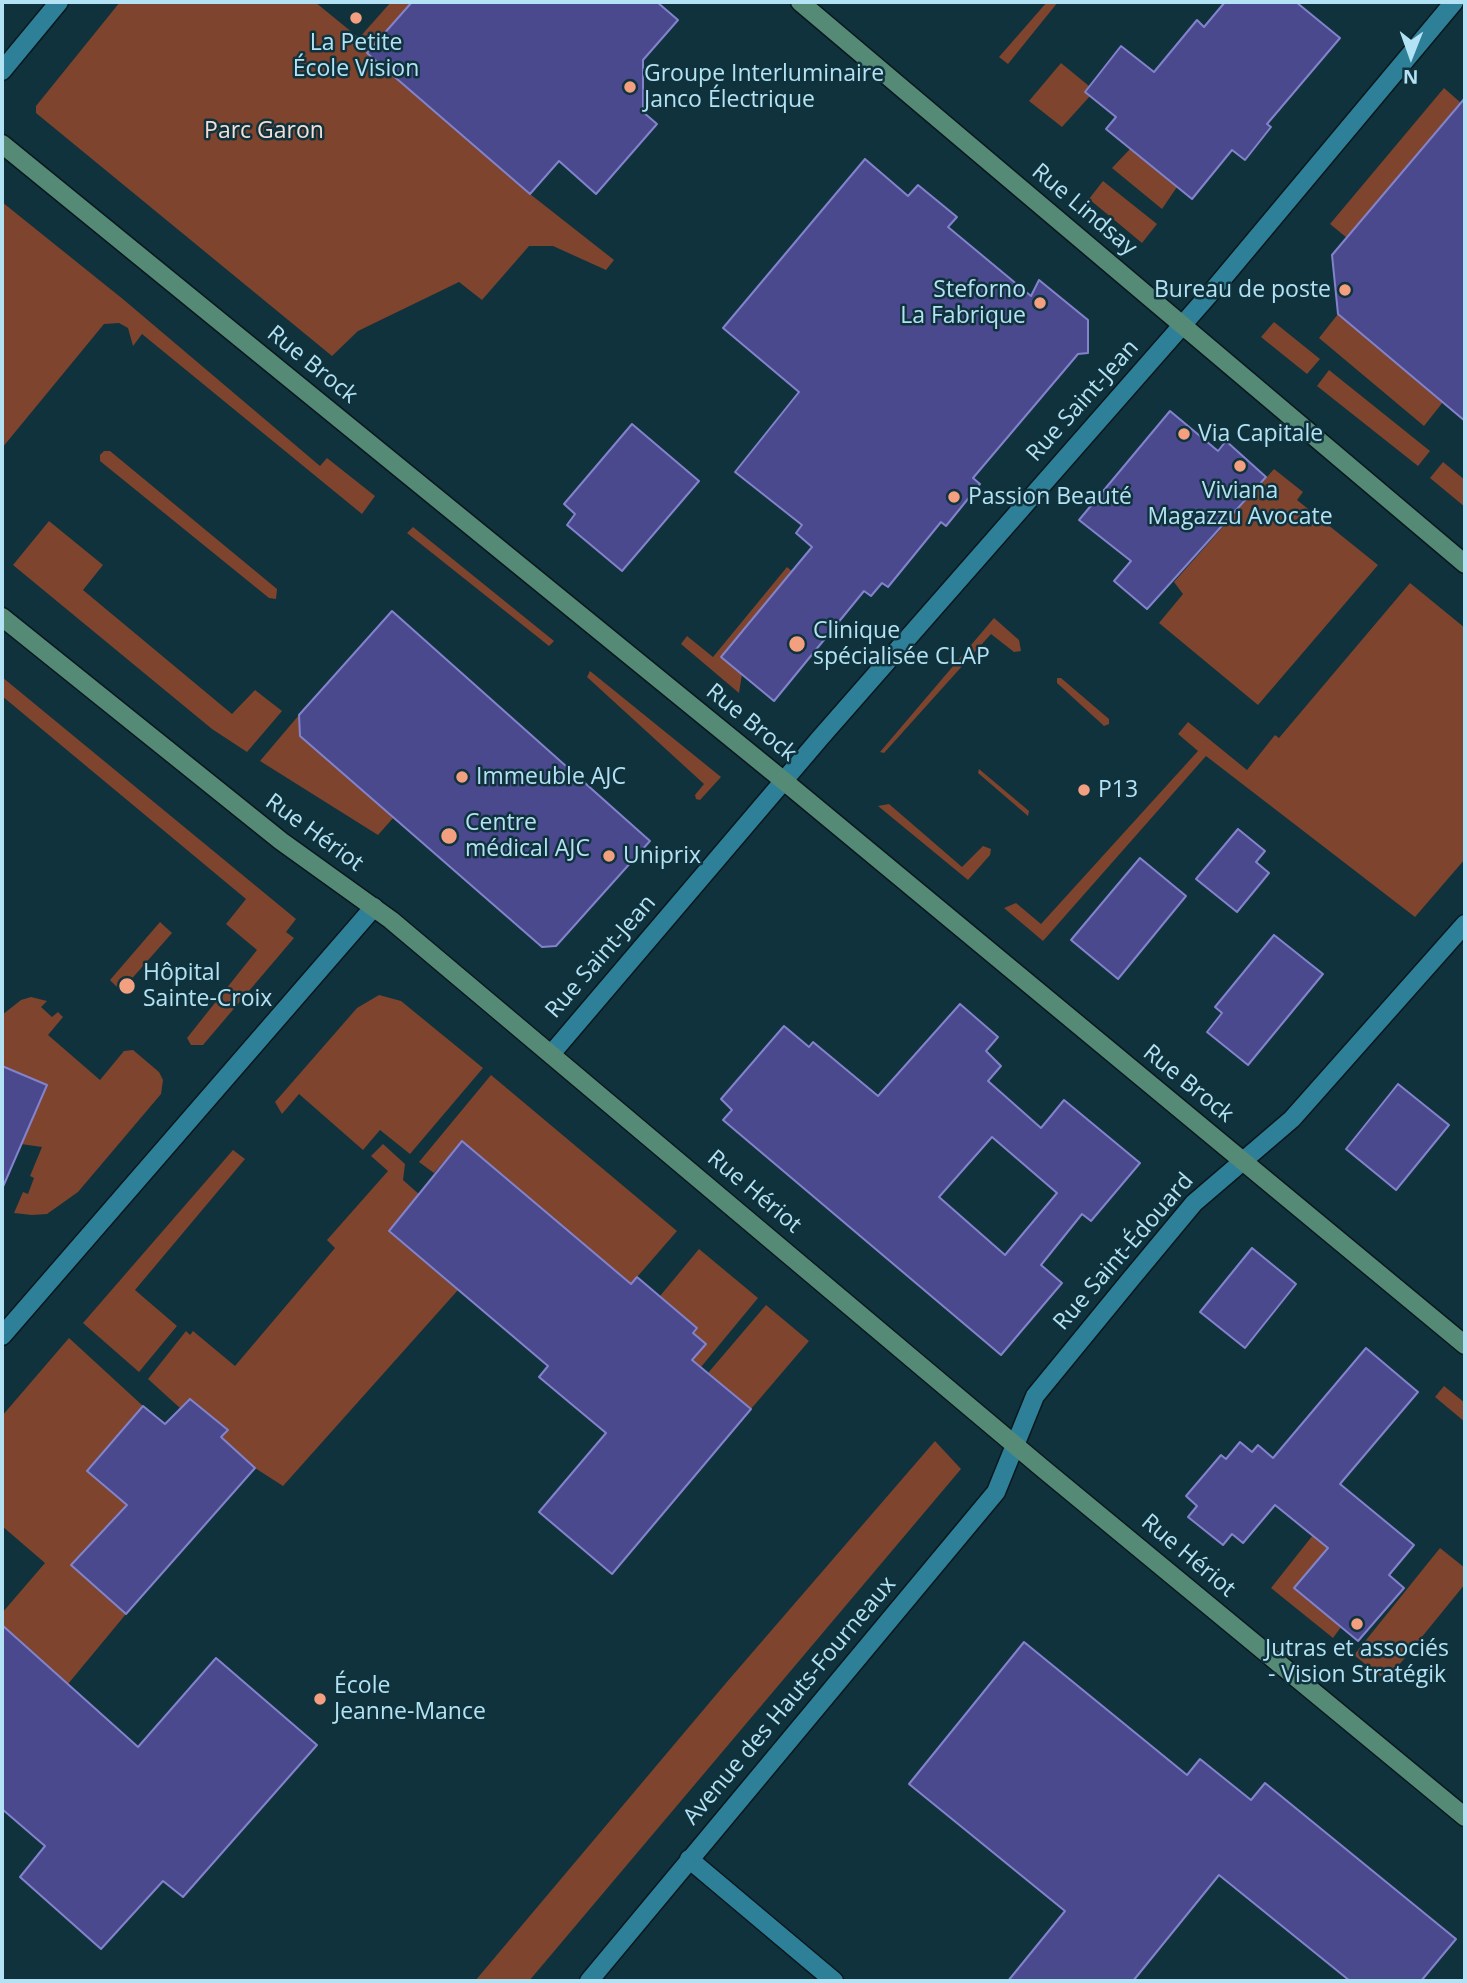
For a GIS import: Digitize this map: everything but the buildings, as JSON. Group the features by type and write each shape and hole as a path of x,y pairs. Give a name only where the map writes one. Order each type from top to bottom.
{"street":[{"path":"2,71 59,2"},
{"name":"Rue Lindsay","path":"800,2 1465,564"},
{"name":"Rue Saint-Jean","path":"552,1053 784,781 1182,326 1454,2"},
{"name":"Rue Brock","path":"2,144 784,781 1465,1345"},
{"name":"Rue Hériot","path":"2,617 281,841 374,907 552,1053 1015,1445 1465,1817"},
{"path":"2,1336 374,907"},
{"name":"Rue Saint-Édouard","path":"1015,1445 1035,1396 1194,1203 1292,1119 1465,924"},
{"name":"Avenue des Hauts-Fourneaux","path":"589,1981 989,1501 996,1492 1015,1445"},
{"path":"689,1859 834,1981"}],"green space":[{"name":"Parc Garon","path":"120,2 315,2 359,38 391,2 412,2 368,54 530,194 614,260 606,270 553,246 529,246 482,300 459,282 358,331 332,356 36,113 36,106"},
{"path":"1047,2 1058,2 1008,64 999,57"},
{"path":"1061,63 1089,86 1085,92 1090,96 1062,127 1029,101"},
{"path":"1444,88 1461,103 1347,238 1330,224"},
{"path":"1130,149 1177,187 1162,209 1112,168"},
{"path":"1103,181 1157,224 1142,243 1089,199"},
{"path":"2,202 124,300 320,466 327,458 375,496 362,514 142,334 133,346 128,328 119,323 104,324 2,448"},
{"path":"1338,314 1443,402 1424,426 1319,338"},
{"path":"1274,322 1320,359 1307,374 1261,337"},
{"path":"1329,370 1430,451 1418,466 1317,386"},
{"path":"104,451 110,451 277,589 276,599 269,598 100,461 100,455"},
{"path":"1443,462 1465,480 1465,507 1430,478"},
{"path":"1274,469 1303,492 1297,500 1378,565 1258,705 1159,623 1183,594 1174,582"},
{"path":"49,521 103,565 83,590 232,714 255,690 282,711 247,752 212,729 13,565"},
{"path":"413,527 554,641 549,646 407,533"},
{"path":"787,567 815,591 722,657 742,674 739,693 681,644 687,636 713,657"},
{"path":"1410,583 1465,628 1465,859 1415,917 1206,756 1043,941 1004,908 1016,903 1041,924 1198,751 1178,734 1188,722 1247,770 1275,735 1279,738"},
{"path":"994,618 1019,640 1021,651 1014,652 991,634 884,753 880,752"},
{"path":"590,671 721,777 700,800 696,799 695,795 704,784 587,677"},
{"path":"2,677 296,919 286,932 294,938 203,1045 191,1045 187,1038 257,950 226,924 246,899 2,696"},
{"path":"1057,678 1061,678 1109,719 1109,724 1104,726 1057,683"},
{"path":"299,715 301,736 394,817 378,835 260,761"},
{"path":"979,769 1029,811 1028,816 978,773"},
{"path":"889,804 962,867 983,846 991,849 990,855 968,880 878,806"},
{"path":"160,922 172,933 121,991 110,980"},
{"path":"379,995 401,1001 483,1068 410,1154 380,1130 363,1150 299,1094 282,1114 275,1102 357,1008"},
{"path":"31,997 47,1001 41,1007 52,1017 58,1012 63,1017 48,1035 100,1080 124,1051 133,1050 159,1072 163,1080 161,1094 78,1192 47,1214 32,1215 14,1213 23,1192 28,1194 34,1178 30,1176 42,1147 21,1144 47,1085 2,1066 2,1015 21,1000"},
{"path":"491,1075 677,1231 631,1284 462,1141 434,1173 419,1162"},
{"path":"383,1144 405,1164 403,1180 420,1195 389,1232 458,1290 283,1486 255,1468 221,1437 227,1429 190,1399 180,1408 148,1379 186,1331 190,1335 193,1331 235,1366 335,1248 327,1240 388,1171 371,1156"},
{"path":"233,1150 245,1159 135,1290 177,1326 139,1372 83,1323"},
{"path":"699,1249 758,1298 701,1367 692,1360 706,1344 693,1333 697,1328 660,1296"},
{"path":"766,1305 809,1341 751,1409 708,1373"},
{"path":"69,1338 143,1406 87,1471 127,1505 71,1565 126,1614 68,1684 6,1629 2,1634 2,1613 45,1563 2,1526 2,1416"},
{"path":"1444,1386 1465,1403 1465,1422 1435,1397"},
{"path":"935,1441 961,1469 529,1981 475,1981 726,1683"},
{"path":"1313,1535 1328,1548 1294,1588 1341,1627 1333,1638 1271,1588"},
{"path":"1440,1548 1465,1568 1465,1584 1386,1681 1354,1655"}],"place":[{"name":"La Petite École Vision","path":"356,18"},
{"name":"Groupe Interluminaire Janco Électrique","path":"630,87"},
{"name":"Bureau de poste","path":"1345,290"},
{"name":"Steforno La Fabrique","path":"1040,303"},
{"name":"Via Capitale","path":"1184,434"},
{"name":"Viviana Magazzu Avocate","path":"1240,466"},
{"name":"Passion Beauté","path":"954,497"},
{"name":"Clinique spécialisée CLAP","path":"797,644"},
{"name":"Immeuble AJC","path":"462,777"},
{"name":"P13","path":"1084,790"},
{"name":"Centre médical AJC","path":"449,836"},
{"name":"Uniprix","path":"609,856"},
{"name":"Hôpital Sainte-Croix","path":"127,986"},
{"name":"Jutras et associés - Vision Stratégik","path":"1357,1624"},
{"name":"École Jeanne-Mance","path":"320,1699"}]}
